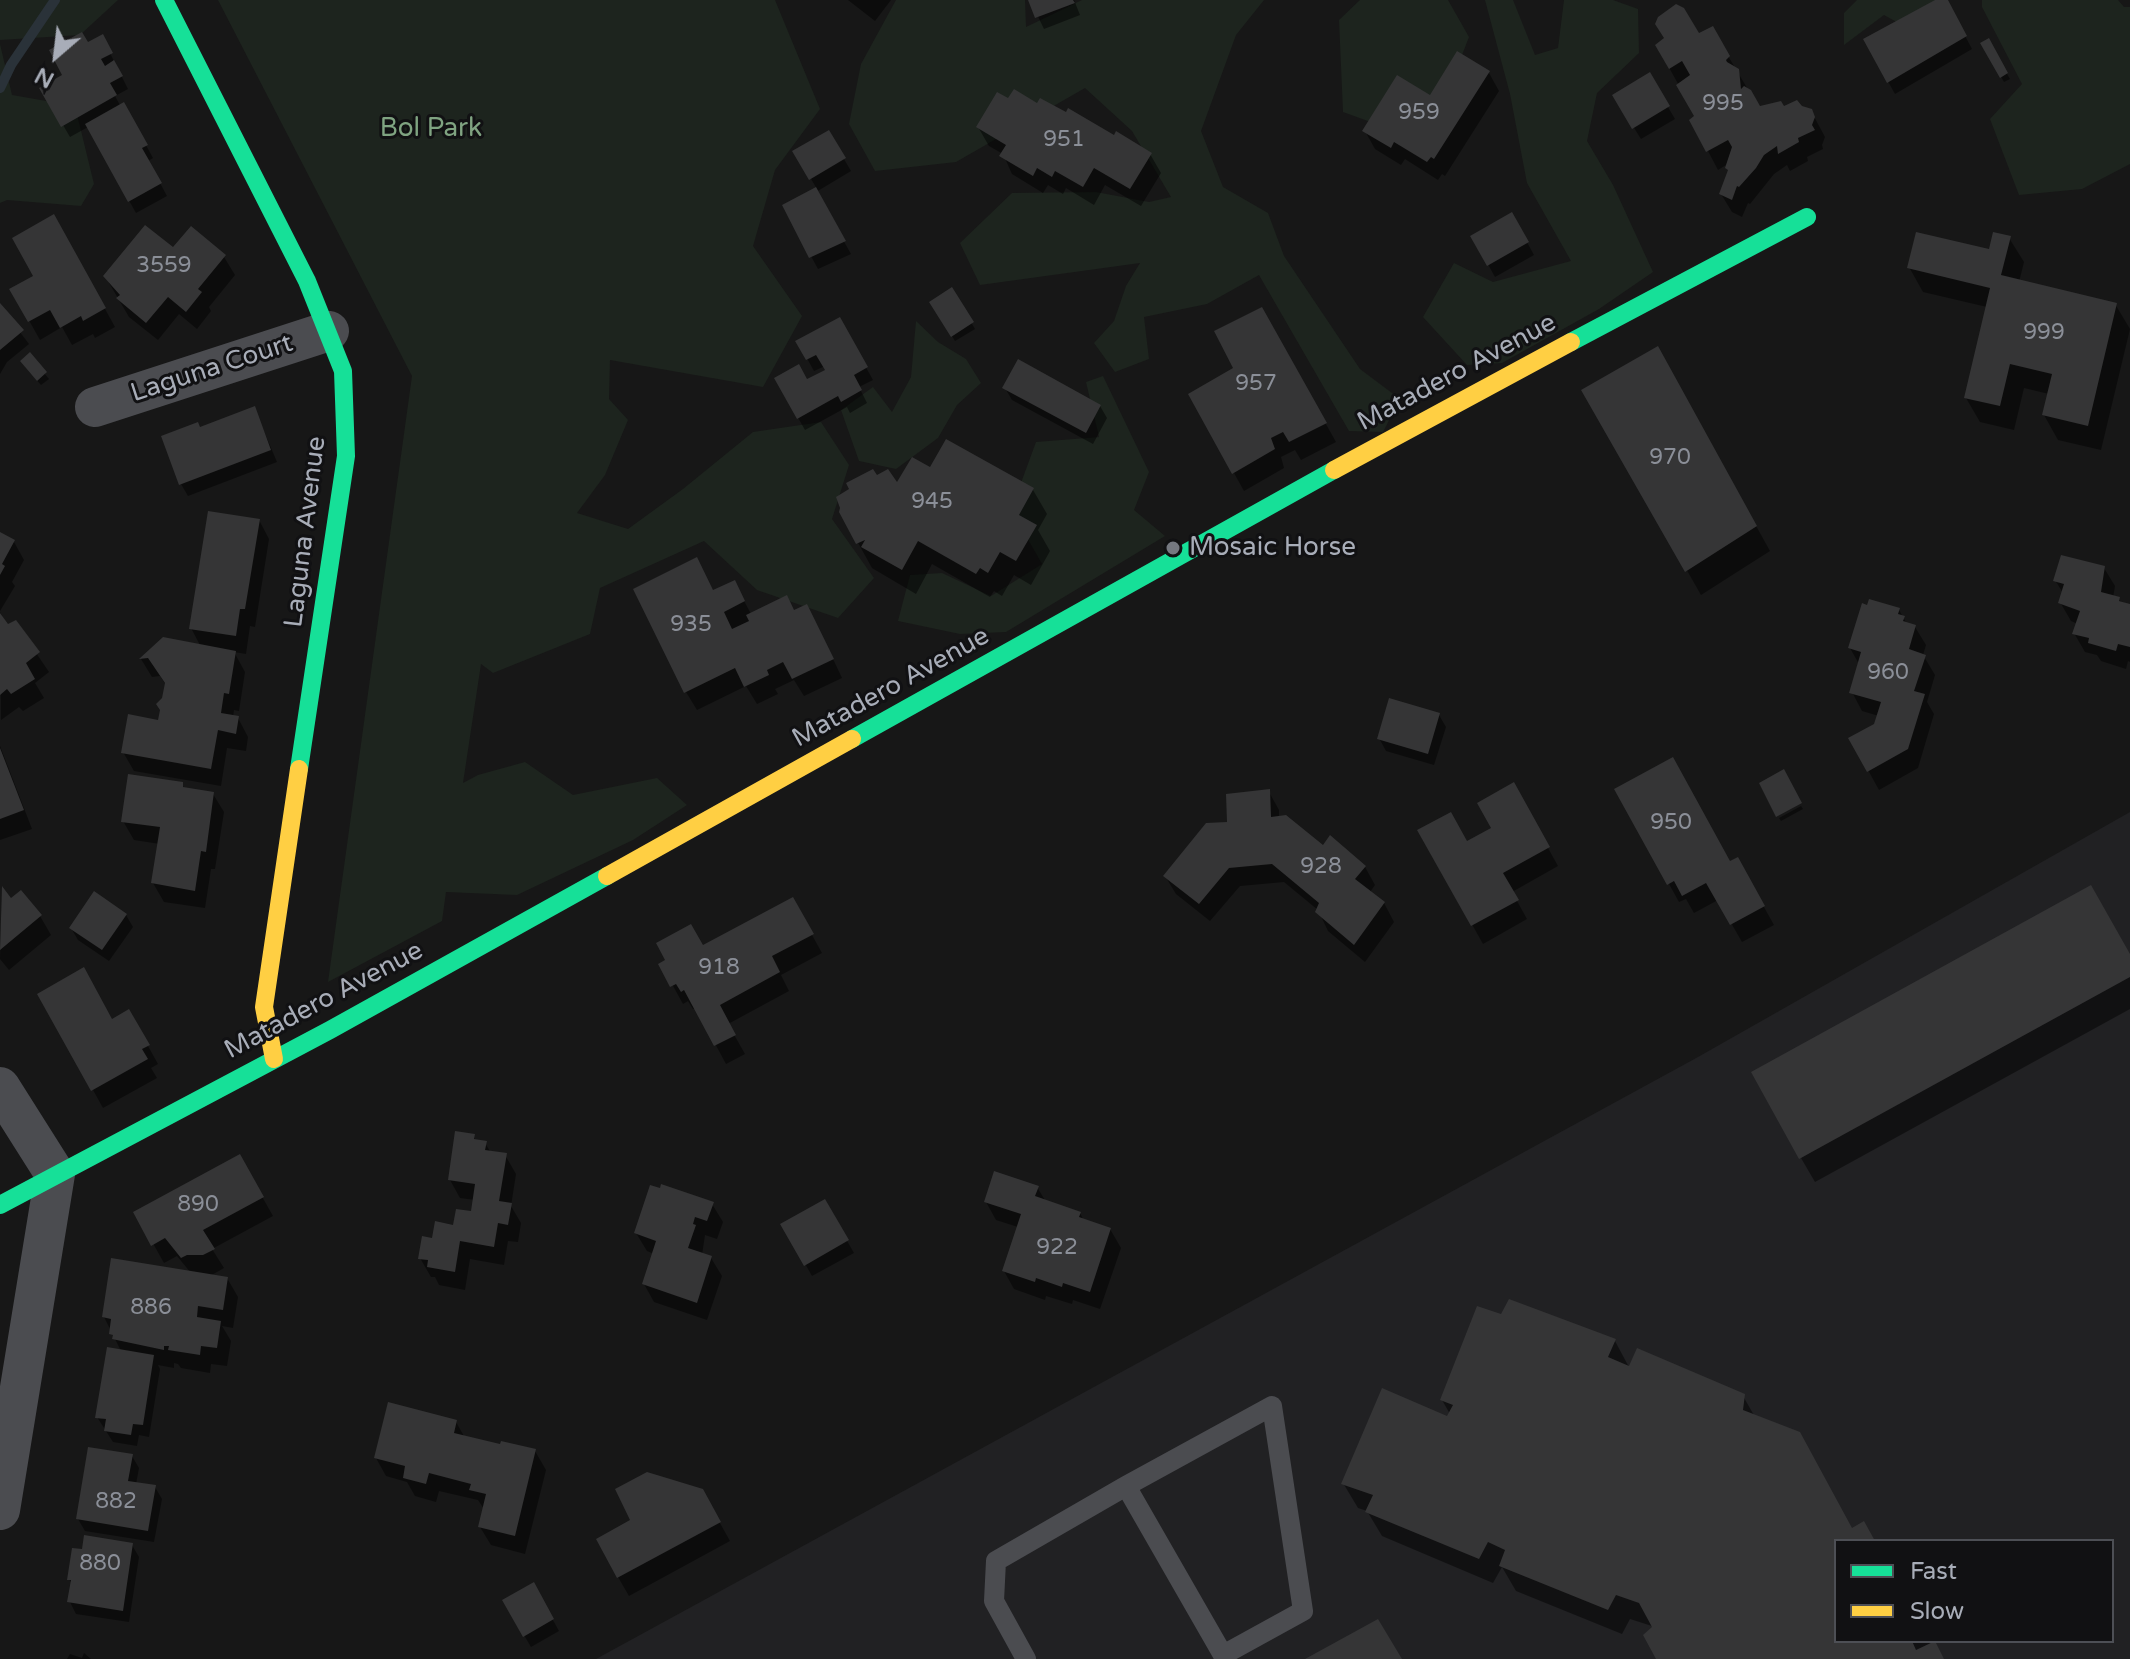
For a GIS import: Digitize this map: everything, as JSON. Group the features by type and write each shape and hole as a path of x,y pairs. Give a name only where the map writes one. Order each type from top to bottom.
{"street":[{"name":"Laguna Avenue","path":"164,0 307,281 343,371 346,456 264,1007 274,1059"},
{"name":"Matadero Avenue","path":"0,1205 582,891 1421,421 1807,217"},
{"name":"Laguna Court","path":"95,407 329,331"},
{"path":"0,1087 55,1174 0,1510"}],"lane":[{"path":"1026,1659 994,1601 996,1561 1126,1486 1272,1406 1303,1611 1223,1655 1126,1486"}],"shaded area":[{"path":"2130,812 2130,1659 596,1659 1698,1057"}],"green space":[{"path":"0,0 118,0 80,35 0,40"},
{"name":"Bol Park","path":"218,0 775,0 820,109 775,170 753,246 802,316 763,387 610,360 609,399 628,420 605,475 577,513 628,529 753,432 821,422 849,465 832,519 874,578 838,618 757,590 704,541 600,588 590,634 493,673 481,664 463,783 478,775 525,762 573,795 657,778 687,805 633,840 517,895 446,892 442,921 328,982 412,376"},
{"path":"896,0 1025,0 1026,27 1082,0 1264,0 1236,35 1201,131 1223,187 1268,213 1284,256 1360,369 1400,399 1383,432 1349,431 1259,275 1207,304 1144,317 1149,359 1115,372 1094,343 1114,321 1126,286 1140,263 980,285 960,243 1012,193 1096,192 1149,202 1171,197 1132,131 1085,88 956,162 875,171 849,124 861,64"},
{"path":"1360,0 1448,0 1469,37 1447,94 1412,137 1343,112 1339,20"},
{"path":"1485,0 1513,0 1535,55 1558,48 1564,0 1613,0 1638,9 1639,53 1597,93 1587,141 1613,185 1653,272 1599,309 1502,363 1467,365 1423,317 1454,263 1493,282 1571,261 1527,183 1510,94"},
{"path":"1857,0 1935,0 1913,31 1884,15 1844,45 1844,13"},
{"path":"1982,0 2118,0 2124,7 2130,7 2130,164 2082,189 2019,195 1990,119 2022,84 1982,7"},
{"path":"0,44 12,95 75,106 94,184 81,206 7,200 0,203"},
{"path":"916,321 938,342 966,359 981,383 957,405 938,438 896,469 859,461 841,410 873,387 892,412 911,377"},
{"path":"1103,376 1149,472 1134,510 1165,536 1006,632 960,634 898,621 910,575 942,573 991,596 1042,564 1011,510 1036,442 1099,437 1086,382"}],"building":[{"path":"1028,0 1073,0 1075,3 1035,18"},
{"path":"1935,0 1948,0 1967,36 1887,83 1863,39"},
{"path":"1676,4 1684,8 1699,33 1713,26 1730,56 1727,62 1739,69 1741,89 1744,86 1751,90 1760,106 1781,101 1784,106 1797,100 1802,106 1812,109 1815,117 1812,125 1815,130 1798,138 1799,142 1778,154 1777,146 1764,155 1756,168 1737,186 1732,200 1719,194 1732,147 1728,140 1706,152 1689,120 1694,116 1676,85 1690,75 1682,61 1669,69 1655,45 1664,38 1655,24 1658,17"},
{"path":"82,32 88,42 103,34 113,53 101,59 105,66 114,60 123,76 110,83 117,95 61,127 39,88 62,75 49,50"},
{"path":"1989,38 2008,73 2000,78 1980,43"},
{"path":"1457,51 1490,71 1434,159 1431,157 1427,162 1394,142 1391,148 1362,131 1397,75 1430,95"},
{"path":"1650,72 1670,106 1632,129 1612,95"},
{"path":"1014,89 1037,103 1040,98 1066,112 1068,108 1152,153 1130,189 1094,168 1083,187 1055,171 1052,177 1037,168 1033,176 999,156 1006,145 976,127 997,92 1008,98"},
{"path":"124,102 148,145 142,148 162,183 128,202 85,124"},
{"path":"829,130 846,158 809,180 792,151"},
{"path":"816,187 846,241 809,258 782,205"},
{"path":"1512,212 1529,242 1487,266 1470,236"},
{"path":"54,214 106,308 83,321 81,316 60,328 50,310 28,322 9,289 33,276 12,238"},
{"path":"145,225 173,247 191,226 226,255 198,289 202,292 186,312 168,297 146,323 116,298 120,295 103,276"},
{"path":"1916,232 1989,249 1993,232 2011,236 2001,275 2117,303 2088,426 2042,415 2052,374 2010,364 2000,406 1964,398 1990,288 1907,268"},
{"path":"952,287 974,322 951,337 929,302"},
{"path":"0,303 24,330 0,350"},
{"path":"1262,307 1327,423 1289,442 1283,432 1271,438 1275,449 1232,474 1188,394 1233,368 1214,331"},
{"path":"840,317 868,367 854,375 862,390 841,402 838,396 797,419 774,378 799,364 807,379 825,370 816,355 806,360 795,341"},
{"path":"1658,346 1757,526 1685,572 1581,390"},
{"path":"30,352 47,372 37,381 20,361"},
{"path":"1018,359 1101,405 1086,433 1002,388"},
{"path":"255,406 271,450 179,485 161,436 198,422 200,427"},
{"path":"946,439 1034,488 1019,515 1037,525 1016,561 1000,552 988,573 980,568 976,574 918,541 902,570 861,547 865,540 856,544 839,512 836,497 849,489 846,483 873,469 877,475 888,469 897,482 912,457 930,467"},
{"path":"208,511 260,519 245,609 240,609 236,636 189,629"},
{"path":"0,532 15,540 2,564 5,566 0,575"},
{"path":"2061,555 2105,566 2101,592 2120,597 2119,601 2130,604 2130,647 2118,644 2116,651 2088,643 2089,638 2072,634 2080,611 2058,603 2064,584 2053,581"},
{"path":"697,557 713,590 735,580 745,601 724,612 732,629 749,621 746,615 787,595 794,610 807,604 834,659 792,679 783,662 767,670 769,675 744,687 735,668 684,693 633,589"},
{"path":"1869,599 1900,608 1898,614 1905,616 1903,621 1916,625 1909,649 1926,655 1914,691 1925,694 1908,749 1867,772 1848,738 1874,724 1881,702 1849,693 1861,652 1848,648 1862,603 1867,605"},
{"path":"0,613 8,624 16,620 40,652 26,663 35,679 11,694 7,689 0,695"},
{"path":"163,637 236,651 229,694 224,693 221,713 239,716 236,734 218,730 211,769 121,753 128,714 158,720 160,710 156,704 162,698 165,683 148,658 139,659"},
{"path":"1389,698 1440,713 1428,754 1377,739"},
{"path":"0,748 24,810 0,819"},
{"path":"1673,757 1730,861 1738,857 1765,906 1730,925 1706,883 1682,896 1674,881 1667,885 1614,789"},
{"path":"1784,769 1802,803 1776,817 1759,783"},
{"path":"128,774 183,782 183,787 214,792 206,852 201,851 195,891 151,883 160,827 121,822"},
{"path":"1514,782 1550,847 1503,873 1519,900 1471,926 1417,830 1451,812 1467,841 1491,828 1477,803"},
{"path":"1270,789 1271,817 1286,815 1323,845 1330,835 1366,866 1355,879 1385,902 1354,945 1315,912 1319,903 1272,864 1229,868 1199,904 1163,876 1206,823 1227,822 1226,794"},
{"path":"2091,885 2130,954 2130,977 1799,1159 1751,1072"},
{"path":"2,886 11,898 21,890 42,915 0,950"},
{"path":"94,891 127,914 102,950 69,928"},
{"path":"793,897 814,934 772,956 780,972 720,1005 736,1035 714,1046 684,990 681,992 676,984 670,987 658,964 665,960 656,943 691,924 703,945"},
{"path":"84,967 112,1019 129,1009 150,1045 142,1049 148,1059 91,1091 37,994"},
{"path":"455,1131 475,1134 474,1139 487,1141 485,1150 507,1153 499,1201 512,1203 508,1225 498,1223 494,1247 460,1241 455,1272 427,1267 428,1260 418,1259 422,1236 432,1238 435,1221 453,1225 456,1209 471,1211 475,1184 448,1180"},
{"path":"240,1154 264,1197 203,1230 215,1249 203,1255 181,1258 165,1238 151,1246 133,1212"},
{"path":"994,1171 1039,1186 1035,1196 1081,1212 1079,1217 1111,1228 1090,1292 1036,1278 1035,1282 1002,1271 1021,1214 984,1202"},
{"path":"661,1184 714,1202 707,1221 695,1217 693,1224 696,1225 688,1248 712,1256 697,1303 642,1284 656,1241 634,1233 650,1185 660,1188"},
{"path":"825,1199 849,1240 804,1266 780,1224"},
{"path":"111,1258 228,1277 223,1310 198,1306 197,1317 221,1321 217,1348 201,1346 200,1355 168,1350 169,1346 164,1346 164,1350 112,1339 113,1335 109,1334 111,1319 102,1317"},
{"path":"1509,1299 1616,1339 1608,1357 1629,1366 1637,1348 1745,1394 1743,1410 1800,1432 1852,1528 1864,1521 1874,1539 1834,1539 1834,1643 1913,1643 1916,1650 1936,1643 1944,1659 1656,1659 1643,1635 1652,1627 1639,1603 1616,1595 1608,1610 1499,1566 1505,1550 1488,1542 1479,1559 1365,1512 1373,1495 1341,1484 1382,1388 1447,1416 1453,1405 1440,1400 1477,1306 1501,1314"},
{"path":"107,1347 154,1355 143,1425 133,1424 131,1435 104,1431 106,1419 95,1418"},
{"path":"388,1402 457,1420 454,1433 536,1449 515,1536 478,1527 486,1494 469,1490 471,1484 429,1473 426,1484 403,1478 405,1466 374,1458"},
{"path":"88,1447 133,1454 128,1481 156,1485 148,1531 76,1519"},
{"path":"647,1472 703,1489 721,1522 617,1578 596,1539 630,1520 615,1489"},
{"path":"84,1535 133,1543 123,1611 67,1602 72,1548 82,1549"},
{"path":"534,1582 554,1619 523,1637 502,1600"},
{"path":"1378,1619 1402,1659 1305,1659"}],"waterway":[{"path":"0,88 11,65 55,0"}],"traffic: fast":[{"path":"164,0 307,281 343,371 346,456 299,769"},
{"path":"1571,342 1807,217"},
{"path":"852,739 1334,470"},
{"path":"0,1205 330,1030 607,876"}],"traffic: slow":[{"path":"1334,470 1571,342"},
{"path":"607,876 852,739"},
{"path":"274,1059 264,1007 299,769"}],"place":[{"name":"Mosaic Horse","path":"1173,548"}]}
